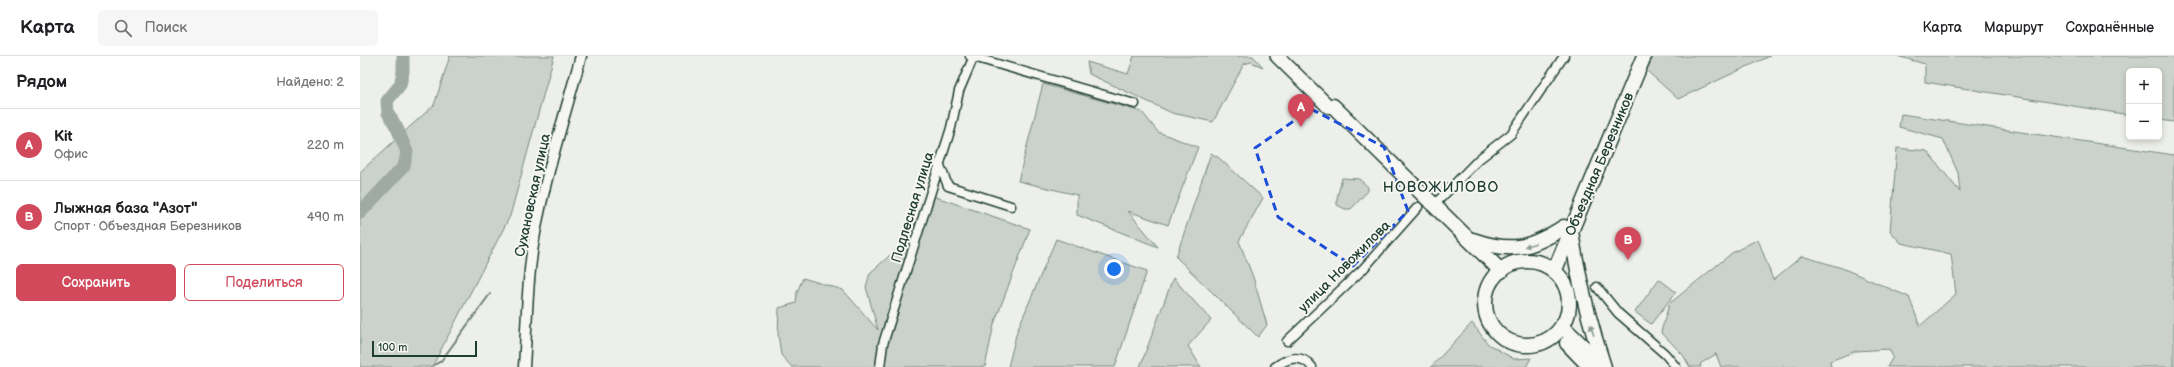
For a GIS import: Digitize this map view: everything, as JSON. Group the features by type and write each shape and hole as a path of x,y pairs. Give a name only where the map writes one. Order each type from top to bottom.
{"highway":[{"name":"Объездная Березников","path":"1551,269 1638,56"},
{"name":"Объездная Березников","path":"1568,229 1644,56"},
{"path":"1328,106 1333,106 1468,239 1499,273"},
{"path":"1328,106 1499,273"},
{"path":"1468,239 1495,248 1522,247 1545,240 1568,229 1589,320 1604,367"},
{"path":"1521,262 1534,262 1551,269 1566,286 1569,300 1568,313 1560,329 1541,342 1527,344 1514,342 1496,331 1489,319 1486,306 1487,292 1499,273 1521,262"},
{"path":"1560,329 1604,367"},
{"path":"1560,329 1590,367"}],"main road":[{"path":"1277,56 1328,106"}],"street":[{"name":"Сухановская улица","path":"524,367 529,278 535,233 550,166 581,56"},
{"path":"972,56 1135,104"},
{"name":"Подлесная улица","path":"880,367 883,344 951,128 959,91 972,56"},
{"path":"1437,202 1479,159 1511,134 1547,78 1564,56"},
{"path":"939,163 948,186 1011,206"},
{"name":"улица Новожилова","path":"1287,341 1363,269 1418,207"},
{"path":"1597,287 1618,313 1665,354 1676,367"},
{"path":"1275,367 1296,357 1304,359 1312,367"}],"highlighted area":[{"path":"1311,109 1384,147 1408,211 1353,266 1278,217 1255,148"}],"shaded area":[{"path":"450,56 554,56 510,216 432,367 360,367 360,172 434,105"},
{"path":"1134,56 1253,56 1263,67 1251,62 1244,64 1213,122 1172,113 1089,74 1087,62 1128,74"},
{"path":"1654,56 1770,56 1678,99 1646,70"},
{"path":"1897,56 2174,56 2174,122 2162,120 2162,68 2126,68 2126,115 1925,82 1925,64"},
{"path":"1043,84 1142,112 1158,132 1198,147 1168,225 1128,211 1158,247 1077,215 1077,195 1018,181"},
{"path":"1901,114 2174,155 2174,367 1887,367 1893,357 1889,349 1856,351 1830,361 1831,367 1721,367 1716,354 1700,364 1701,367 1690,367 1683,355 1661,332 1669,304 1732,253 1758,239 1773,280 1802,256 1842,268 1909,297 1920,326 1956,294 1951,254 1901,243 1890,231 1897,148 1927,151 1960,192 1958,173 1943,139 1899,127"},
{"path":"1211,153 1219,158 1263,198 1239,241 1253,277 1267,325 1258,337 1176,257"},
{"path":"1342,178 1359,179 1368,187 1368,191 1351,209 1345,209 1337,205 1337,198"},
{"path":"933,196 1030,229 994,324 985,367 792,367 781,355 778,334 779,308 796,303 797,292 803,278 843,290 878,330 866,287 870,273 905,242 920,213"},
{"path":"1056,239 1147,271 1115,367 1008,367 1017,331"},
{"path":"1173,278 1211,320 1188,346 1201,367 1140,367"},
{"path":"1659,279 1676,292 1651,324 1635,312"},
{"path":"1472,323 1488,344 1514,359 1531,358 1526,367 1431,367"}],"waterway":[{"path":"360,213 404,166 407,152 397,128 388,113 387,101 400,85 403,72 403,56"},
{"path":"431,367 441,361 490,294"}],"place":[{"name":"Kit","path":"1301,127"},
{"name":"Лыжная база \"Азот\"","path":"1628,260"}],"district":[{"name":"НОВОЖИЛОВО","path":"1441,187"}]}
